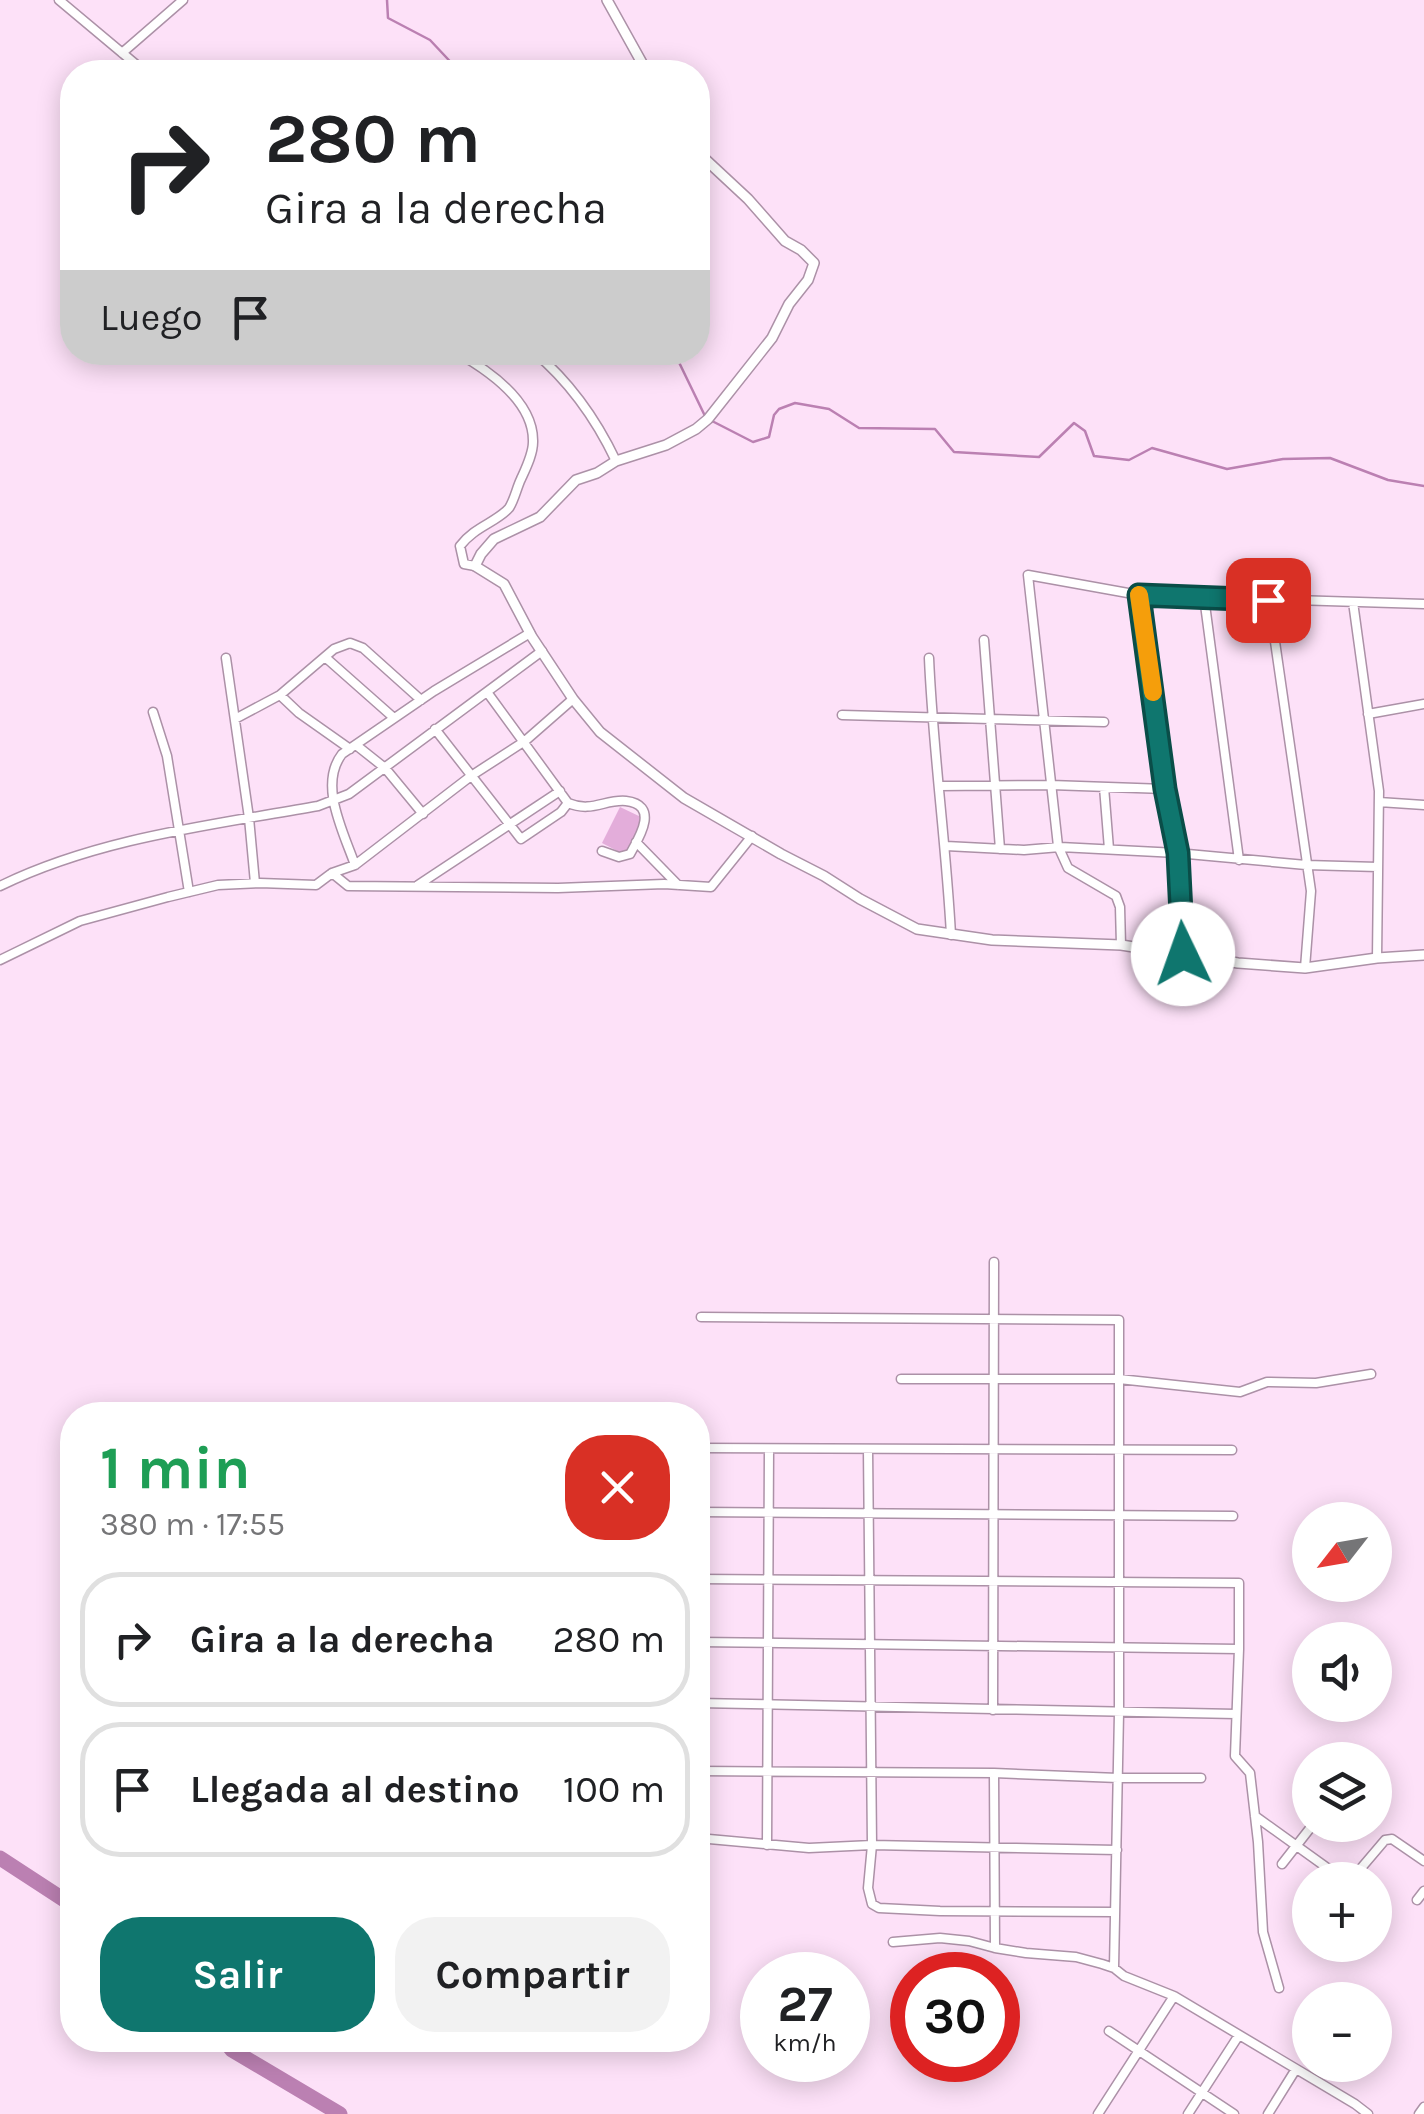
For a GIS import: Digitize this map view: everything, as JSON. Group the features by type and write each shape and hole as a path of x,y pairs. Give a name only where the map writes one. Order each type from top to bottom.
{"street":[{"path":"59,0 130,60"},
{"path":"122,53 183,0"},
{"path":"607,0 641,60"},
{"path":"475,566 494,539 540,517 576,480 696,429 711,416 772,338 789,304 808,280 814,262 785,241 710,164"},
{"path":"477,365 525,410 533,446 508,508 468,535 460,546 464,564 475,566 504,584 530,633 600,732 684,798 918,929 992,940 1121,945 1238,963 1305,968 1424,955"},
{"path":"547,365 597,423 616,461"},
{"path":"1121,945 1116,896 1068,868 1060,847 1028,575 1139,595 1424,604"},
{"path":"1139,595 1165,789 1178,853 1183,954"},
{"path":"1204,597 1239,860"},
{"path":"1268,600 1311,891 1305,968"},
{"path":"1353,602 1379,802 1377,958"},
{"path":"355,865 334,802 332,776 342,754 530,633"},
{"path":"984,640 1000,849"},
{"path":"235,719 280,695 345,643 363,648 421,700"},
{"path":"0,886 150,835 334,802 542,650"},
{"path":"325,657 394,718"},
{"path":"226,658 255,883"},
{"path":"929,658 951,935"},
{"path":"487,692 568,803 584,807 624,801 635,804 644,813 646,819 630,854 614,857 602,851"},
{"path":"280,695 299,713 385,768 423,814"},
{"path":"0,960 80,922 218,885 316,885 332,873 355,865 471,776 524,741 573,699"},
{"path":"1368,714 1424,704"},
{"path":"153,712 167,756 189,892"},
{"path":"842,715 1104,722"},
{"path":"435,729 521,839 568,803"},
{"path":"939,786 1165,789"},
{"path":"1104,787 1109,850"},
{"path":"416,887 560,791"},
{"path":"1379,802 1424,805"},
{"path":"332,873 348,886 711,887 752,836"},
{"path":"636,842 678,885"},
{"path":"946,846 1024,850 1060,847 1178,853 1306,866 1378,867"},
{"path":"993,1710 994,1262"},
{"path":"701,1317 1119,1320 1119,1713 1114,1968"},
{"path":"901,1380 1119,1379 1240,1392 1267,1382 1316,1383 1371,1374"},
{"path":"710,1448 1232,1450"},
{"path":"767,1845 769,1449"},
{"path":"868,1449 872,1845 868,1888 872,1904 879,1908 940,1911 1115,1912"},
{"path":"710,1512 1233,1516"},
{"path":"710,1579 1239,1583 1235,1756 1250,1773 1263,1932 1280,1988"},
{"path":"710,1642 1240,1650"},
{"path":"710,1703 1236,1714"},
{"path":"710,1771 1202,1778"},
{"path":"994,1773 995,1948"},
{"path":"1255,1816 1320,1862"},
{"path":"710,1839 809,1848 872,1845 1116,1850"},
{"path":"1364,1862 1384,1840 1392,1840 1424,1861"},
{"path":"1282,1864 1299,1842"},
{"path":"1418,1900 1424,1892"},
{"path":"893,1942 969,1940 1026,1953 1076,1957 1114,1968 1124,1976 1174,1996 1292,2067"},
{"path":"1098,2114 1174,1996"},
{"path":"1109,2032 1234,2114"},
{"path":"1188,2114 1238,2035"},
{"path":"1268,2114 1292,2075"},
{"path":"1318,2082 1368,2114"},
{"path":"1419,2114 1424,2108"}],"shaded area":[{"path":"620,807 643,818 625,855 602,843"}],"waterway":[{"path":"387,0 388,18 430,40 449,60"},
{"path":"680,365 705,416"},
{"path":"712,421 753,442 769,437 774,415 795,403 829,409 859,428 935,429 954,452 1039,457 1074,423 1085,431 1094,456 1129,460 1152,448 1227,469 1283,459 1330,458 1388,480 1424,486"},
{"path":"0,1858 60,1897"},
{"path":"235,2052 340,2114"}],"slow traffic":[{"path":"1139,595 1153,692"}],"route":[{"path":"1183,954 1178,853 1165,789 1139,595 1268,600"}]}
